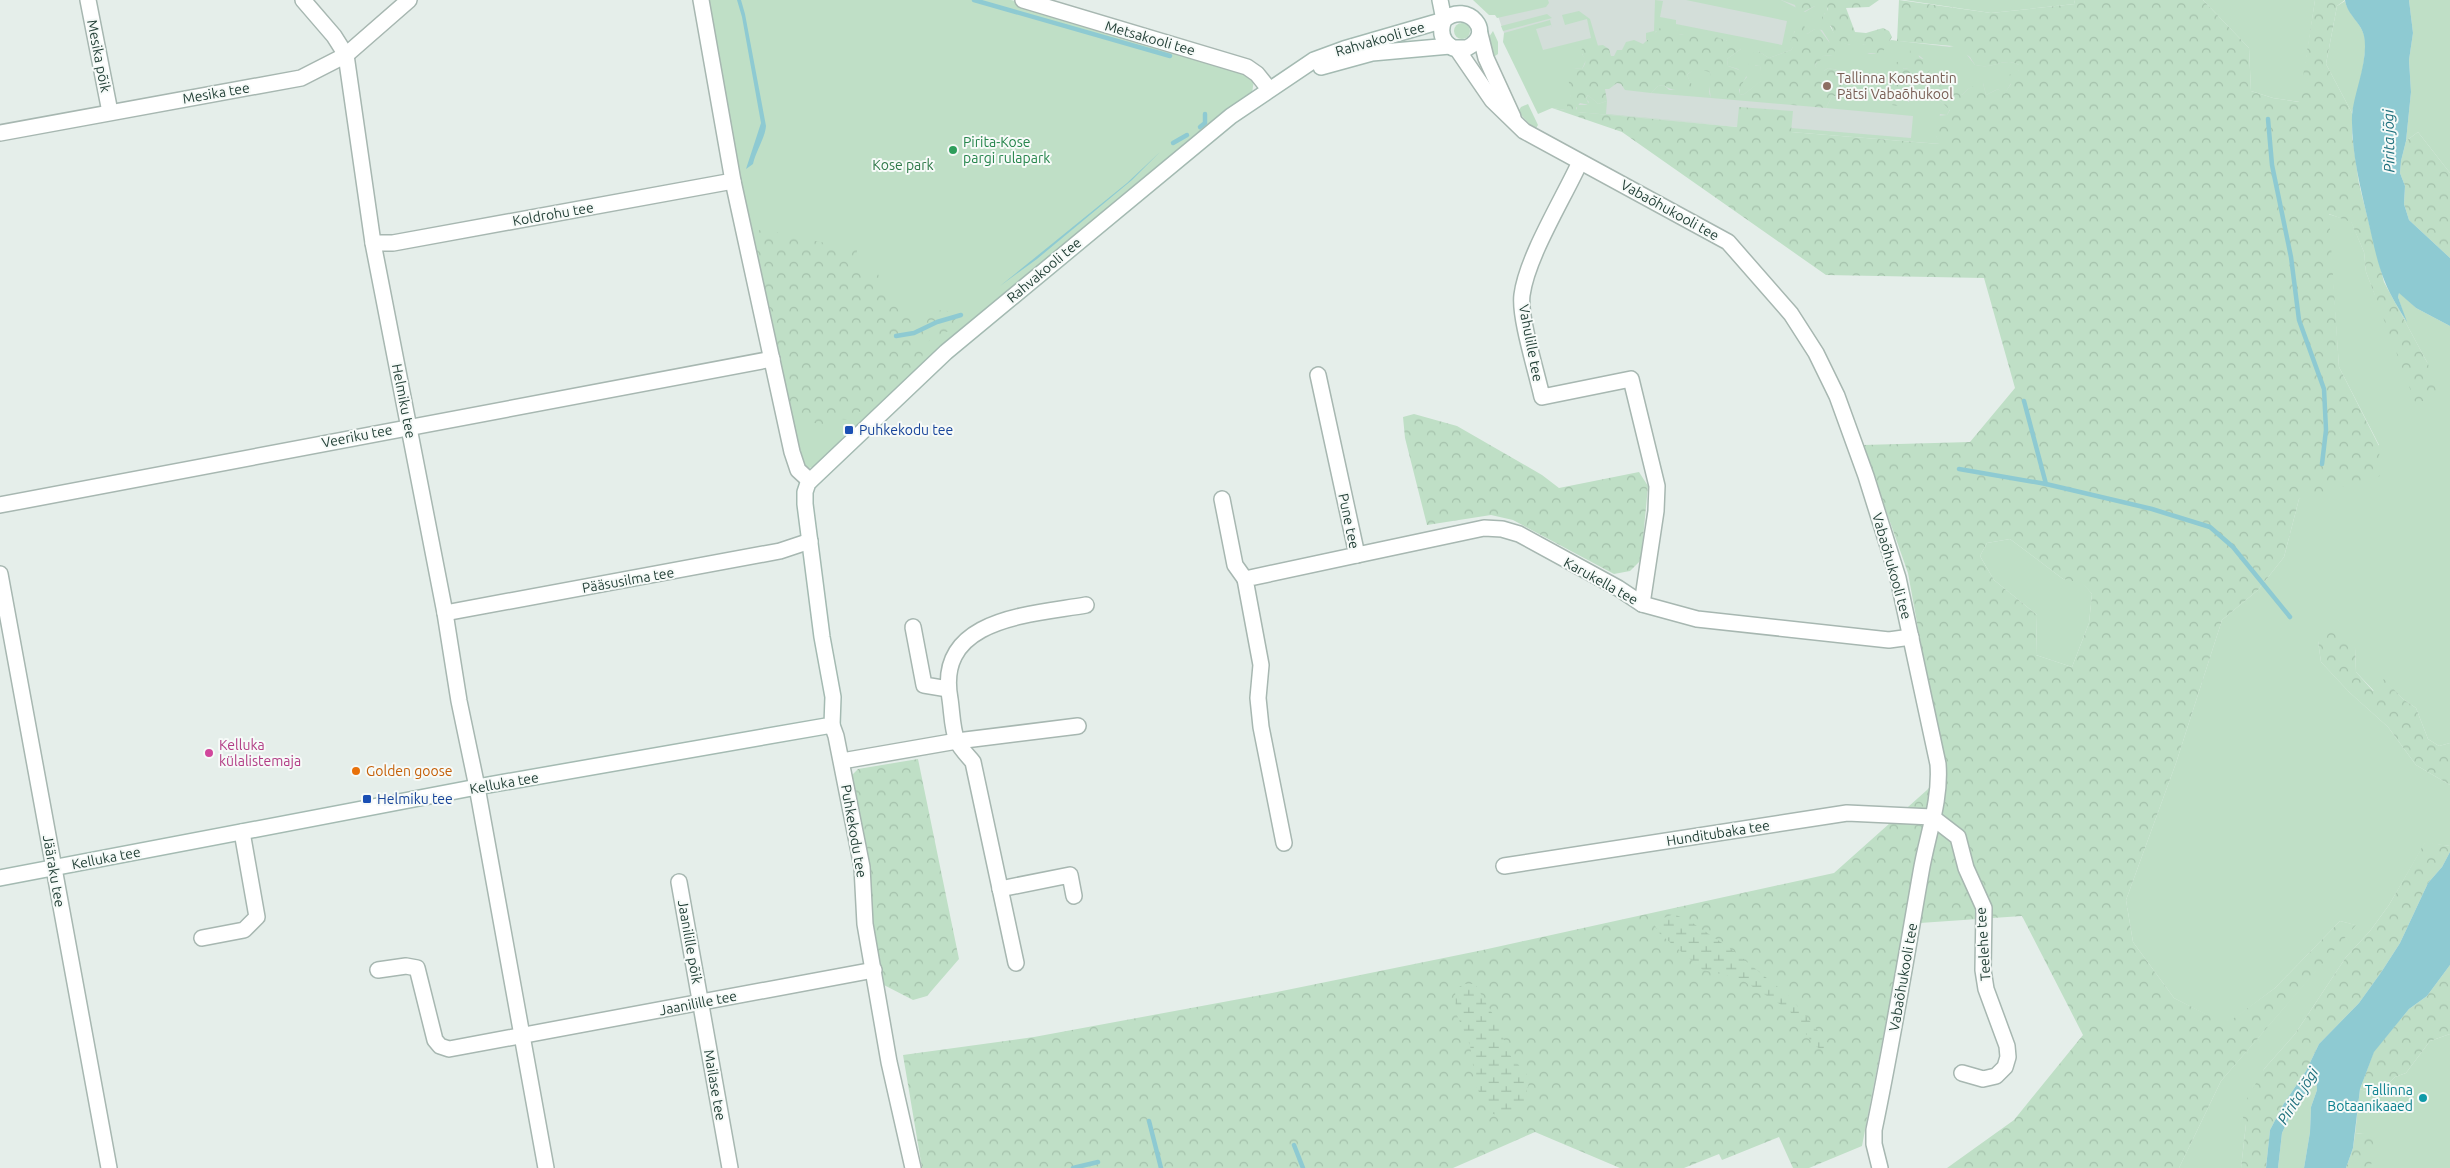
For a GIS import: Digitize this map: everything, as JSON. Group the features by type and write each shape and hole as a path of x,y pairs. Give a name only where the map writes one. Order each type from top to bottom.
{"street":[{"name":"Mesika põik","path":"88,0 110,112"},
{"name":"Helmiku tee","path":"303,0 334,36 346,55 373,243 445,613 459,701 477,787 546,1168"},
{"name":"Mesika tee","path":"0,133 301,78 346,55 408,0"},
{"path":"701,0 733,181 794,460 799,471 810,481"},
{"name":"Metsakooli tee","path":"1023,0 1247,67 1257,74 1270,89"},
{"path":"1440,0 1444,20 1441,31 1453,48 1471,46 1480,34 1479,24 1464,0"},
{"path":"1444,20 1454,12 1460,11 1472,15"},
{"name":"Rahvakooli tee","path":"810,481 946,352 1176,160 1270,89 1326,55 1444,20"},
{"name":"Vabaõhukooli tee","path":"1480,34 1486,58 1515,121"},
{"name":"Rahvakooli tee","path":"1291,75 1354,57 1399,50 1453,48"},
{"name":"Vabaõhukooli tee","path":"1453,48 1492,100 1524,131 1728,242 1791,314 1816,353 1837,396 1852,436 1898,578 1938,764 1938,795 1932,817 1874,1130 1874,1144 1880,1168"},
{"name":"Vahulille tee","path":"1580,162 1532,261 1522,296 1525,322 1542,397 1631,380 1657,486 1656,511 1642,604"},
{"name":"Koldrohu tee","path":"373,243 393,244 733,181"},
{"name":"Veeriku tee","path":"0,505 772,358"},
{"name":"Pune tee","path":"1245,579 1356,555 1318,375"},
{"name":"Puhkekodu tee","path":"810,481 804,497 822,637 833,697 832,725 842,761 862,867 865,924 889,1062 913,1168"},
{"path":"1222,499 1235,565 1245,579 1261,665 1258,698 1261,728 1284,843"},
{"name":"Karukella tee","path":"1356,555 1484,528 1502,529 1519,534 1618,588 1642,604 1697,619 1889,640 1912,637"},
{"name":"Pääsusilma tee","path":"445,613 780,551 810,541"},
{"name":"Jääraku tee","path":"0,574 109,1168"},
{"path":"1016,963 973,762 957,741 946,682 953,654 968,638 1007,619 1086,605"},
{"path":"913,627 924,685 948,689"},
{"name":"Kelluka tee","path":"0,878 477,787 832,725"},
{"path":"842,761 957,741 1078,726"},
{"name":"Hunditubaka tee","path":"1504,866 1847,813 1932,817"},
{"name":"Teelehe tee","path":"1932,817 1958,837 1966,868 1984,908 1982,970 1986,989 2007,1046 2008,1056 2005,1067 1996,1076 1983,1079 1962,1073"},
{"path":"202,938 244,930 257,918 242,832"},
{"path":"1000,889 1070,876 1074,896"},
{"name":"Jaanilille põik","path":"679,882 700,1002"},
{"name":"Jaanilille tee","path":"378,970 406,966 417,968 434,1040 440,1046 449,1049 874,970"},
{"name":"Mailase tee","path":"700,1002 730,1168"}],"shaded area":[{"name":"Tallinna Konstantin Pätsi Vabaõhukool","path":"1484,0 1826,0 1826,34 2126,64 2085,156 1605,116 1552,108 1506,39 1497,13"}],"green space":[{"name":"Kose park","path":"705,0 1011,0 1233,66 1254,80 1252,93 1191,140 1008,292 914,372 815,466 807,469 802,466 759,281"},
{"path":"1473,0 1548,0 1549,3 1546,7 1497,18 1495,15 1489,15"},
{"path":"1655,0 1663,1 1660,17 1676,20 1676,24 1782,45 1787,21 1686,0 1781,0 1805,12 1815,6 1827,6 1828,12 1824,14 1839,39 1849,45 1866,44 1867,53 1875,54 1891,40 1949,47 1963,44 1967,55 1975,65 1985,66 2011,62 2019,65 2019,70 2004,95 1998,89 1986,95 1983,83 1968,89 1962,95 1959,93 1940,101 1950,109 1947,115 1940,114 1936,136 1941,144 1791,132 1791,128 1911,138 1913,116 1826,108 1832,96 1839,97 1846,85 1847,72 1828,68 1822,71 1818,70 1815,65 1823,56 1833,55 1829,41 1822,30 1815,29 1807,34 1796,30 1791,50 1769,58 1758,51 1755,66 1760,66 1763,80 1743,95 1740,94 1740,85 1747,77 1738,69 1728,66 1727,59 1741,49 1720,38 1656,31 1653,37 1646,40 1646,33 1654,31","holes":["1911,50 1934,66 1912,81 1913,90 1909,102 1893,100 1895,83 1892,70 1910,68"]},
{"path":"1781,0 1879,0 1869,7 1846,8 1855,32 1866,33 1883,28 1889,31 1892,37 1882,53 1866,53 1866,44 1850,45 1836,38 1831,26 1823,22 1822,17 1828,10 1827,6 1815,6 1799,14 1795,5"},
{"path":"1899,0 1991,13 2075,4 2074,0 2203,0 2249,48 2251,91 2273,98 2299,102 2315,0 2345,0 2337,6 2326,64 2352,113 2352,135 2359,184 2384,282 2428,364 2436,390 2433,400 2415,402 2366,272 2364,252 2351,222 2329,214 2339,367 2379,446 2380,476 2299,499 2284,557 2258,590 2222,620 2176,763 2126,900 2133,942 2174,998 2226,1024 2275,988 2340,921 2356,925 2221,1081 2179,1168 1947,1168 2014,1120 2083,1035 2022,916 1905,924 1862,1146 1809,1168 1793,1168 1779,1137 1722,1160 1719,1154 1684,1168 1620,1168 1535,1132 1453,1168 922,1168 903,1055 1034,1037 1272,993 1483,950 1834,873 1927,790 1944,771 1908,573 1863,445 1970,442 2015,388 1984,278 1826,275 1622,132 1552,108 1567,110 1567,103 1571,95 1568,77 1574,68 1582,69 1584,66 1585,61 1581,50 1584,47 1603,45 1609,49 1611,56 1614,56 1617,50 1622,50 1626,42 1634,40 1643,44 1660,28 1682,35 1709,35 1739,44 1741,49 1727,59 1728,66 1748,73 1739,90 1740,94 1743,95 1762,80 1760,66 1748,65 1748,55 1758,51 1769,58 1791,50 1793,47 1790,43 1798,23 1803,22 1807,34 1818,27 1835,50 1833,55 1823,56 1815,64 1816,67 1824,71 1828,68 1847,72 1849,75 1846,85 1848,92 1844,96 1832,96 1826,108 1711,98 1709,86 1711,73 1698,70 1687,75 1693,87 1691,90 1673,90 1664,85 1658,86 1651,93 1625,90 1621,84 1617,83 1609,89 1605,89 1607,101 1598,104 1588,95 1586,98 1589,105 1580,103 1576,108 1578,112 1737,127 1739,107 1793,111 1791,132 1940,144 1935,134 1937,116 1947,115 1950,110 1935,96 1938,85 1948,88 1956,86 1962,95 1968,89 1981,82 1983,83 1986,95 1998,89 2004,94 2011,84 2007,79 2009,75 2019,70 2019,65 2011,62 1985,66 1975,65 1970,57 1964,53 1963,47 1897,41","holes":["2010,539 2063,579 2082,583 2092,594 2089,623 2072,667 2036,655 2037,615 1994,580 1980,556 1987,543"]},
{"path":"1904,0 2074,0 2075,4 1991,13"},
{"path":"2203,0 2315,0 2300,102 2273,98 2251,91 2249,48"},
{"path":"2409,0 2450,0 2450,173 2418,132 2406,141 2411,92 2409,60 2413,33"},
{"path":"2345,1 2362,30 2365,42 2362,73 2352,113 2326,64 2337,6"},
{"path":"1579,11 1590,19 1598,46 1582,54 1586,60 1582,69 1574,68 1567,110 1552,108 1538,114 1503,42 1504,33 1550,20 1552,28 1551,25 1536,29 1543,50 1591,38 1587,19 1565,25 1562,15"},
{"path":"1547,14 1552,18 1503,31 1501,26"},
{"path":"1459,23 1465,23 1470,28 1468,37 1459,39 1454,34 1454,28"},
{"path":"1493,31 1498,42 1498,54 1492,58 1487,40"},
{"path":"1910,50 1918,50 1919,57 1922,59 1931,55 1935,66 1926,74 1927,79 1919,82 1912,81 1913,94 1909,96 1907,105 1903,107 1892,105 1895,83 1892,70 1894,64 1899,61 1903,63 1903,69 1909,68"},
{"path":"1693,70 1707,70 1711,73 1709,91 1711,98 1651,93 1658,86 1664,85 1669,90 1691,90 1691,84 1687,75"},
{"path":"1588,95 1598,104 1607,101 1606,114 1725,125 1577,112 1577,105 1587,105 1589,102 1586,99"},
{"path":"1528,104 1538,125 1535,130 1518,112 1521,107"},
{"path":"2418,132 2450,173 2450,258 2409,220 2404,204 2405,186 2400,173 2401,161 2406,141"},
{"path":"2328,214 2351,221 2364,252 2366,272 2375,295 2428,364 2393,299 2406,321 2398,297 2399,292 2416,308 2450,326 2450,743 2439,746 2428,739 2416,708 2403,699 2384,680 2374,691 2356,672 2355,648 2318,641 2321,662 2349,692 2388,727 2416,765 2450,785 2450,846 2425,843 2389,905 2370,931 2346,957 2295,1034 2264,1069 2246,1124 2241,1168 2179,1168 2221,1081 2355,925 2340,921 2275,988 2226,1025 2174,998 2133,942 2126,900 2176,763 2222,620 2258,590 2284,557 2299,499 2379,445 2339,367"},
{"path":"761,229 857,250 856,267 878,274 893,304 908,309 915,319 925,312 945,310 955,315 956,329 943,333 925,343 922,358 874,402 848,420 840,419 828,425 800,421 789,409 786,377 788,374 796,372 797,364 792,360 783,361 781,359 753,244 756,233"},
{"path":"1414,414 1457,426 1542,475 1559,488 1639,472 1648,486 1641,560 1630,571 1614,574 1513,520 1491,515 1427,525 1405,438 1403,417"},
{"path":"2010,539 2063,579 2082,582 2092,594 2089,623 2072,667 2036,655 2037,615 1994,580 1980,556 1987,543"},
{"path":"2330,632 2347,632 2355,648 2356,672 2373,691 2384,679 2403,699 2416,708 2428,739 2439,746 2450,743 2450,785 2416,765 2388,727 2349,692 2321,662 2318,641"},
{"path":"918,759 959,959 927,996 913,1000 882,984 872,926 868,870 852,775 858,769"},
{"path":"2425,842 2450,846 2450,852 2442,867 2428,883 2400,943 2359,1003 2319,1044 2306,1071 2283,1105 2270,1130 2266,1168 2241,1168 2246,1124 2240,1111 2264,1069 2295,1034 2346,957 2370,931 2389,905"},
{"path":"1674,914 1691,922 1731,949 1789,996 1828,1043 1822,1050 1814,1045 1789,1010 1739,978 1703,970 1659,933 1653,922"},
{"path":"2450,965 2450,1034 2430,1041 2406,1073 2395,1077 2377,1095 2360,1089 2374,1051 2409,1009 2427,996"},
{"path":"1465,984 1475,984 1498,1023 1509,1054 1530,1078 1523,1106 1508,1120 1489,1112 1476,1086 1470,1045 1456,1013 1455,989"},
{"name":"Tallinna Botaanikaaed","path":"2450,1034 2450,1168 2370,1168 2363,1133 2355,1134 2360,1089 2377,1095 2395,1077 2406,1073 2430,1041"},
{"path":"2316,1073 2317,1090 2311,1107 2310,1132 2304,1168 2278,1168 2282,1133 2289,1118 2309,1090 2312,1077"},
{"path":"2363,1133 2378,1143 2370,1168 2346,1168 2353,1148 2355,1134"}],"water":[{"path":"737,0 741,0 745,14 766,126 753,164 746,169 761,123 742,17"},
{"name":"Pirita jõgi","path":"2345,0 2409,0 2413,33 2409,60 2411,92 2406,141 2400,173 2405,186 2404,204 2409,220 2450,258 2450,326 2416,308 2399,293 2398,297 2407,322 2390,293 2380,267 2359,181 2352,128 2353,106 2365,55 2364,36 2348,10"},
{"path":"1160,152 1132,180 1037,259 1000,286 1127,183"},
{"name":"Pirita jõgi","path":"2450,852 2450,965 2427,996 2409,1009 2374,1052 2360,1089 2353,1148 2346,1168 2304,1168 2310,1132 2311,1107 2317,1090 2316,1073 2312,1077 2309,1090 2289,1118 2282,1133 2278,1168 2266,1168 2270,1130 2283,1105 2306,1071 2319,1044 2359,1003 2382,971 2400,943 2428,883 2442,867"}],"waterway":[{"path":"974,0 1170,56"},
{"path":"1200,127 1205,123 1205,114"},
{"path":"2268,119 2272,165 2291,257 2299,320 2324,389 2326,430 2322,464"},
{"path":"1173,143 1187,135"},
{"path":"896,336 914,333 937,322 961,315"},
{"path":"2024,401 2046,484"},
{"path":"1959,469 2046,484 2152,509 2210,527 2233,547 2290,617"},
{"path":"1149,1121 1161,1168"},
{"path":"1294,1145 1303,1168"},
{"path":"1073,1168 1098,1162"}],"place":[{"name":"Tallinna Konstantin Pätsi Vabaõhukool","path":"1827,86"},
{"name":"Pirita-Kose pargi rulapark","path":"953,150"},
{"name":"Puhkekodu tee","path":"849,430"},
{"name":"Kelluka külalistemaja","path":"209,753"},
{"name":"Golden goose","path":"356,771"},
{"name":"Helmiku tee","path":"367,799"},
{"name":"Tallinna Botaanikaaed","path":"2423,1098"}]}
